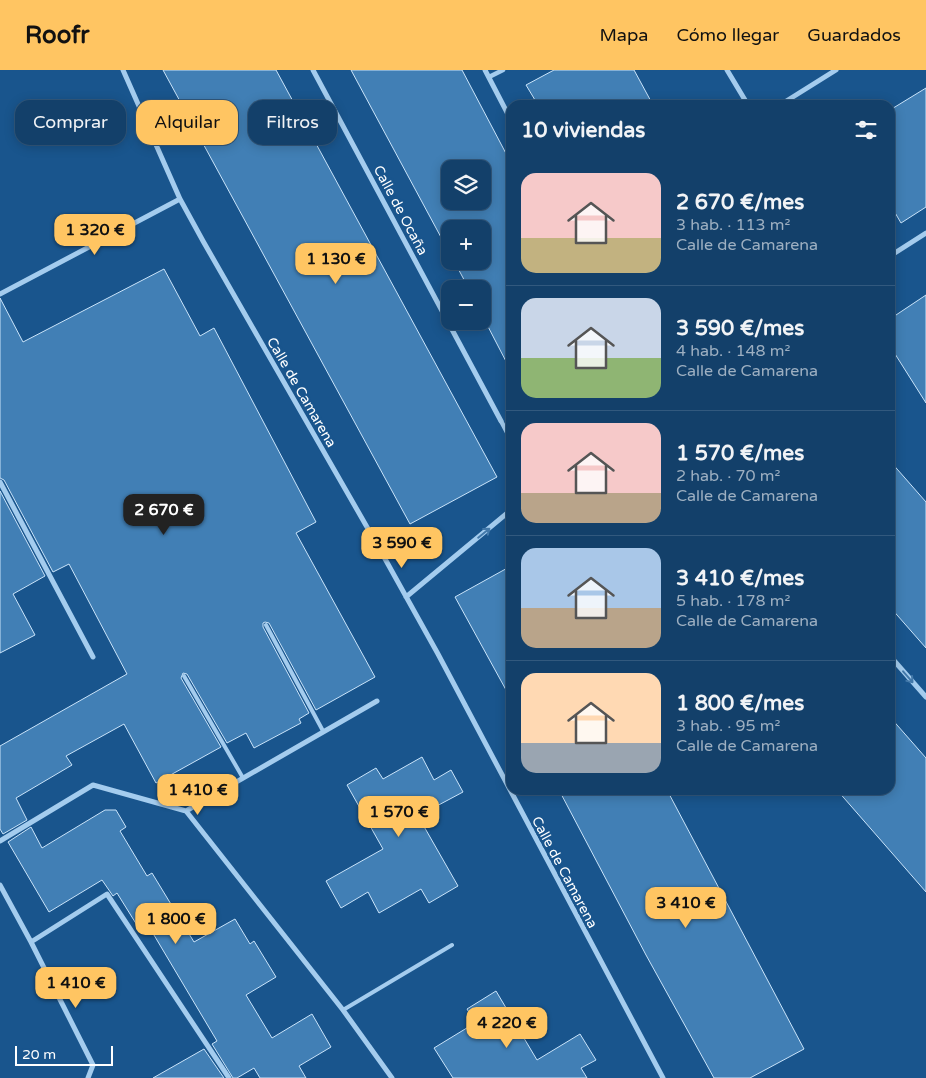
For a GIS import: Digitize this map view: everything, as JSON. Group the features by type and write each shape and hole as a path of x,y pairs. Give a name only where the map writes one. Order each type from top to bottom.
{"street":[{"name":"Calle de Camarena","path":"123,70 180,199 203,242 406,597 506,784"},
{"name":"Calle de Ocaña","path":"313,70 506,430"},
{"path":"485,70 506,110"},
{"path":"489,77 503,70"},
{"path":"727,70 745,100"},
{"path":"788,100 836,70"},
{"path":"0,294 180,199"},
{"path":"895,253 926,233"},
{"path":"0,482 93,657"},
{"path":"406,597 506,514"},
{"path":"895,662 926,697"},
{"path":"186,811 377,701"},
{"path":"0,841 93,785 186,811 343,1010 392,1078"},
{"name":"Calle de Camarena","path":"512,795 663,1078"},
{"path":"0,885 93,1065 88,1078"},
{"path":"31,942 107,894 229,1078"}],"lane":[{"path":"266,625 323,731"},
{"path":"184,676 243,778"},
{"path":"343,1010 452,945"}],"building":[{"path":"163,70 276,70 292,100 248,100 248,145 317,145 497,477 410,524 204,145 238,145 238,100 179,100"},
{"path":"351,70 462,70 506,154 506,361 490,330 491,280 464,280 459,270 491,270 491,220 441,220 441,237"},
{"path":"554,70 634,70 650,100 535,100 526,85"},
{"path":"926,88 926,207 901,223 895,213 895,107"},
{"path":"164,269 200,336 214,328 316,522 296,533 375,677 316,710 269,623 265,622 263,627 309,713 299,719 301,723 254,748 246,733 227,743 187,674 183,673 181,678 221,747 156,783 124,724 66,756 72,765 16,798 27,820 3,834 0,829 0,746 127,674 69,564 53,572 4,480 0,478 0,298 23,342"},
{"path":"926,295 926,403 895,354 895,316"},
{"path":"895,467 926,502 926,648 895,613"},
{"path":"0,491 45,576 13,594 35,635 0,653"},
{"path":"506,569 506,690 455,597"},
{"path":"895,723 926,758 926,892 841,795 895,795"},
{"path":"422,757 434,780 451,770 463,792 418,816 458,886 429,903 421,889 379,913 368,892 341,908 326,881 383,849 347,785 376,768 383,779"},
{"path":"562,795 670,795 804,1049 750,1078 714,1078 646,955"},
{"path":"105,810 116,810 126,827 120,831 147,876 152,873 194,942 235,919 250,944 254,941 276,977 246,995 272,1038 312,1014 331,1047 299,1066 306,1078 260,1078 254,1068 237,1078 233,1078 212,1044 217,1041 148,925 140,930 117,893 113,896 102,880 49,912 8,842 31,827 42,848"},
{"path":"496,991 537,1060 580,1034 596,1060 581,1068 587,1078 453,1078 434,1048 475,1023 467,1009"},
{"path":"204,1049 224,1078 153,1078"}]}
